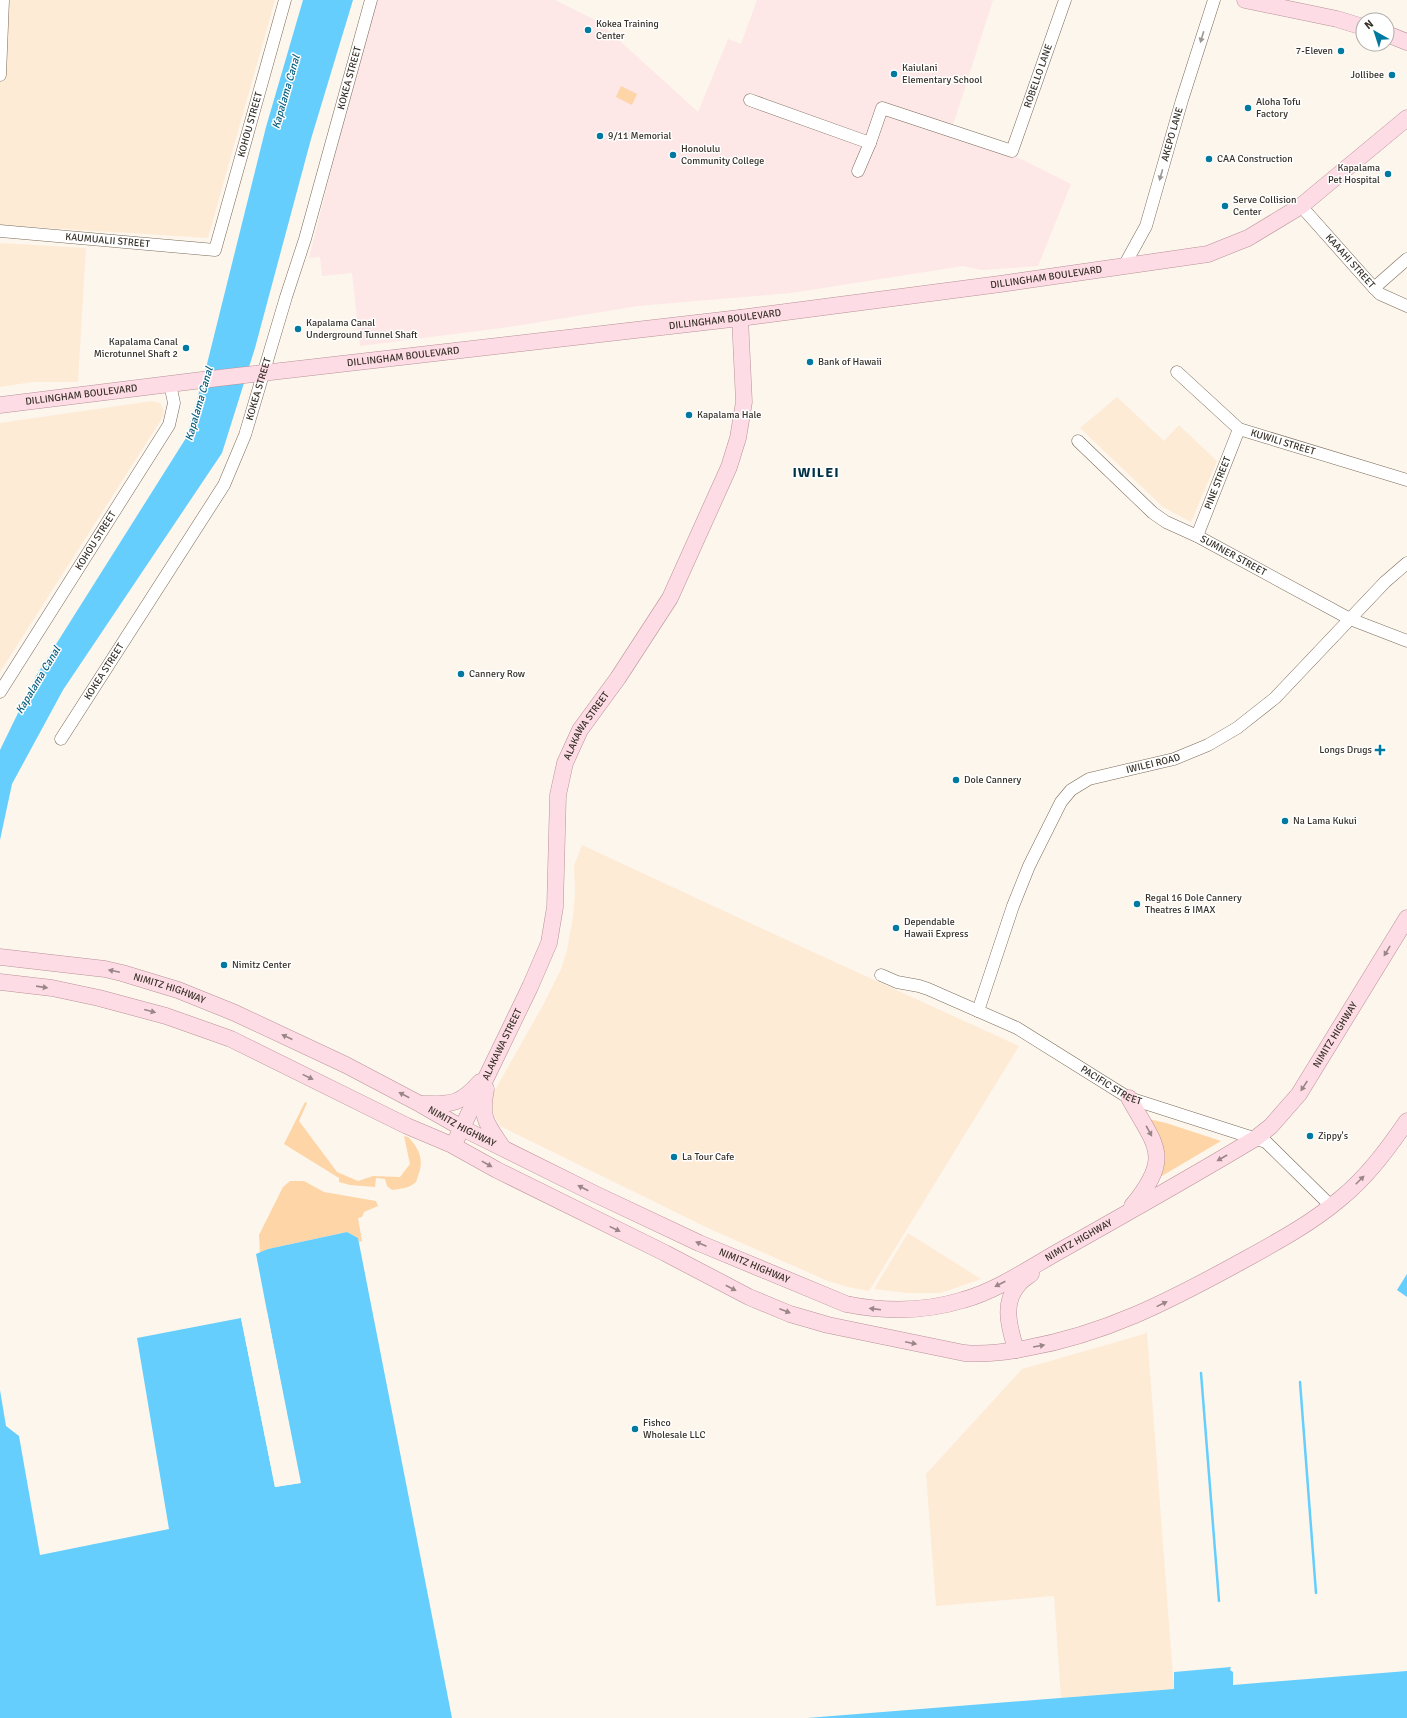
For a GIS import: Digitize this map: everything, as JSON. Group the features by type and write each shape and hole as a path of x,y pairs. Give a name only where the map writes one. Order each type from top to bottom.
{"main road":[{"path":"1245,0 1337,19 1355,25"},
{"path":"1395,37 1407,42"},
{"name":"DILLINGHAM BOULEVARD","path":"0,406 202,380 740,318 1208,254 1248,238 1301,206 1407,118"},
{"name":"ALAKAWA STREET","path":"452,1146 530,987 549,943 555,907 558,795 565,763 580,730 618,678 670,598 723,481 734,452 742,423 744,402 740,318"},
{"name":"NIMITZ HIGHWAY","path":"0,957 105,969 178,990 263,1026 346,1065 462,1128 595,1194 699,1243 846,1304 884,1310 918,1309 961,1301 1001,1284 1124,1215 1256,1138 1272,1126 1299,1094 1407,918"},
{"name":"NIMITZ HIGHWAY","path":"2,982 52,988 99,998 166,1016 231,1039 407,1126 452,1146 749,1297 790,1314 828,1325 964,1353 976,1354 1016,1350 1076,1337 1156,1307 1284,1238 1331,1206 1372,1169 1407,1121"},
{"path":"420,1104 446,1104 461,1099 470,1094 490,1070"},
{"path":"490,1070 482,1107 486,1122 504,1149"},
{"path":"1124,1215 1147,1188 1154,1171 1157,1158 1155,1145 1151,1134 1129,1098"},
{"path":"1016,1350 1009,1326 1009,1302 1018,1284 1046,1258"}],"street":[{"path":"0,75 3,0"},
{"name":"KOHOU STREET","path":"215,250 285,0"},
{"name":"KOKEA STREET","path":"61,739 224,485 245,435 305,239 371,0"},
{"name":"ROBELLO LANE","path":"870,143 882,108 1012,151 1065,0"},
{"name":"AKEPO LANE","path":"1124,266 1146,226 1182,100 1214,0"},
{"path":"750,100 870,143 858,171"},
{"name":"KAAAHI STREET","path":"1301,206 1380,294 1407,306"},
{"name":"KAUMUALII STREET","path":"0,231 215,250"},
{"path":"1374,288 1407,259"},
{"name":"KUWILI STREET","path":"1177,372 1240,429 1407,480"},
{"name":"KOHOU STREET","path":"0,692 169,425 174,403 170,384"},
{"name":"PINE STREET","path":"1197,536 1240,429"},
{"name":"SUMNER STREET","path":"1078,441 1157,516 1166,522 1197,536 1350,619 1407,641"},
{"name":"IWILEI ROAD","path":"978,1011 1021,884 1065,795 1077,785 1089,779 1174,759 1191,753 1224,737 1250,719 1271,701 1393,574 1407,563"},
{"path":"1365,603 1367,618 1371,627"},
{"name":"PACIFIC STREET","path":"881,974 897,982 923,988 1005,1022 1028,1034 1129,1098 1266,1142 1331,1206"}],"shaded area":[{"path":"0,0 275,0 208,238 0,225"},
{"name":"Honolulu Community College","path":"374,0 555,0 599,22 698,112 728,39 741,44 757,0 993,0 953,125 1071,184 1038,266 982,270 963,266 791,293 638,306 509,327 360,346 352,273 322,276 320,257 309,258"},
{"path":"621,86 637,94 632,105 616,97"},
{"path":"0,243 86,248 78,382 33,382 0,387"},
{"path":"1117,397 1164,441 1179,425 1217,461 1191,522 1163,507 1080,428"},
{"path":"152,401 160,403 164,411 163,417 0,672 0,423"},
{"path":"582,845 1019,1046 869,1291 828,1281 712,1230 500,1126 494,1115 491,1097 543,1005 561,969 567,950 573,917 575,893 574,866"},
{"path":"305,1102 307,1103 299,1121 337,1172 358,1181 373,1176 400,1177 410,1164 404,1136 408,1137 415,1145 419,1153 421,1162 416,1182 402,1189 392,1190 387,1186 385,1179 376,1178 375,1187 350,1185 339,1182 339,1178 284,1144"},
{"path":"1144,1118 1166,1123 1221,1141 1155,1180"},
{"path":"290,1181 304,1181 324,1192 376,1201 378,1206 364,1212 362,1217 358,1218 362,1241 359,1242 358,1238 347,1232 268,1249 260,1253 259,1235 283,1187"},
{"path":"908,1233 981,1279 941,1293 908,1293 874,1289"},
{"path":"1147,1332 1174,1689 1061,1698 1054,1596 936,1606 926,1474 1022,1369"}],"water":[{"name":"Kapalama Canal","path":"303,0 353,0 311,139 255,348 222,453 63,690 12,784 0,840 0,750 36,676 186,438 207,364 266,127"},
{"path":"347,1232 358,1238 452,1718 0,1718 0,1390 6,1426 19,1436 40,1555 169,1529 137,1338 241,1318 275,1487 300,1483 256,1254 268,1249"},
{"path":"1407,1274 1407,1297 1397,1290"},
{"path":"1231,1667 1230,1670 1233,1672 1233,1685 1407,1671 1407,1718 807,1718 1174,1689 1174,1672"}],"pier":[{"path":"265,1312 267,1312 301,1483 275,1487 241,1318 243,1318 276,1485 298,1481"}],"waterway":[{"path":"1201,1373 1219,1601"},
{"path":"1300,1382 1316,1593"}],"place":[{"name":"Kokea Training Center","path":"588,30"},
{"name":"7-Eleven","path":"1341,51"},
{"name":"Kaiulani Elementary School","path":"894,74"},
{"name":"Jollibee","path":"1392,75"},
{"name":"Aloha Tofu Factory","path":"1248,108"},
{"name":"9/11 Memorial","path":"600,136"},
{"name":"Honolulu Community College","path":"673,155"},
{"name":"CAA Construction","path":"1209,159"},
{"name":"Kapalama Pet Hospital","path":"1388,174"},
{"name":"Serve Collision Center","path":"1225,206"},
{"name":"Kapalama Canal Underground Tunnel Shaft","path":"298,329"},
{"name":"Kapalama Canal Microtunnel Shaft 2","path":"186,348"},
{"name":"Bank of Hawaii","path":"810,362"},
{"name":"Kapalama Hale","path":"689,415"},
{"name":"Cannery Row","path":"461,674"},
{"name":"Longs Drugs","path":"1380,750"},
{"name":"Dole Cannery","path":"956,780"},
{"name":"Na Lama Kukui","path":"1285,821"},
{"name":"Regal 16 Dole Cannery Theatres & IMAX","path":"1137,904"},
{"name":"Dependable Hawaii Express","path":"896,928"},
{"name":"Nimitz Center","path":"224,965"},
{"name":"Zippy's","path":"1310,1136"},
{"name":"La Tour Cafe","path":"674,1157"},
{"name":"Fishco Wholesale LLC","path":"635,1429"}],"district":[{"name":"IWILEI","path":"816,472"}]}
